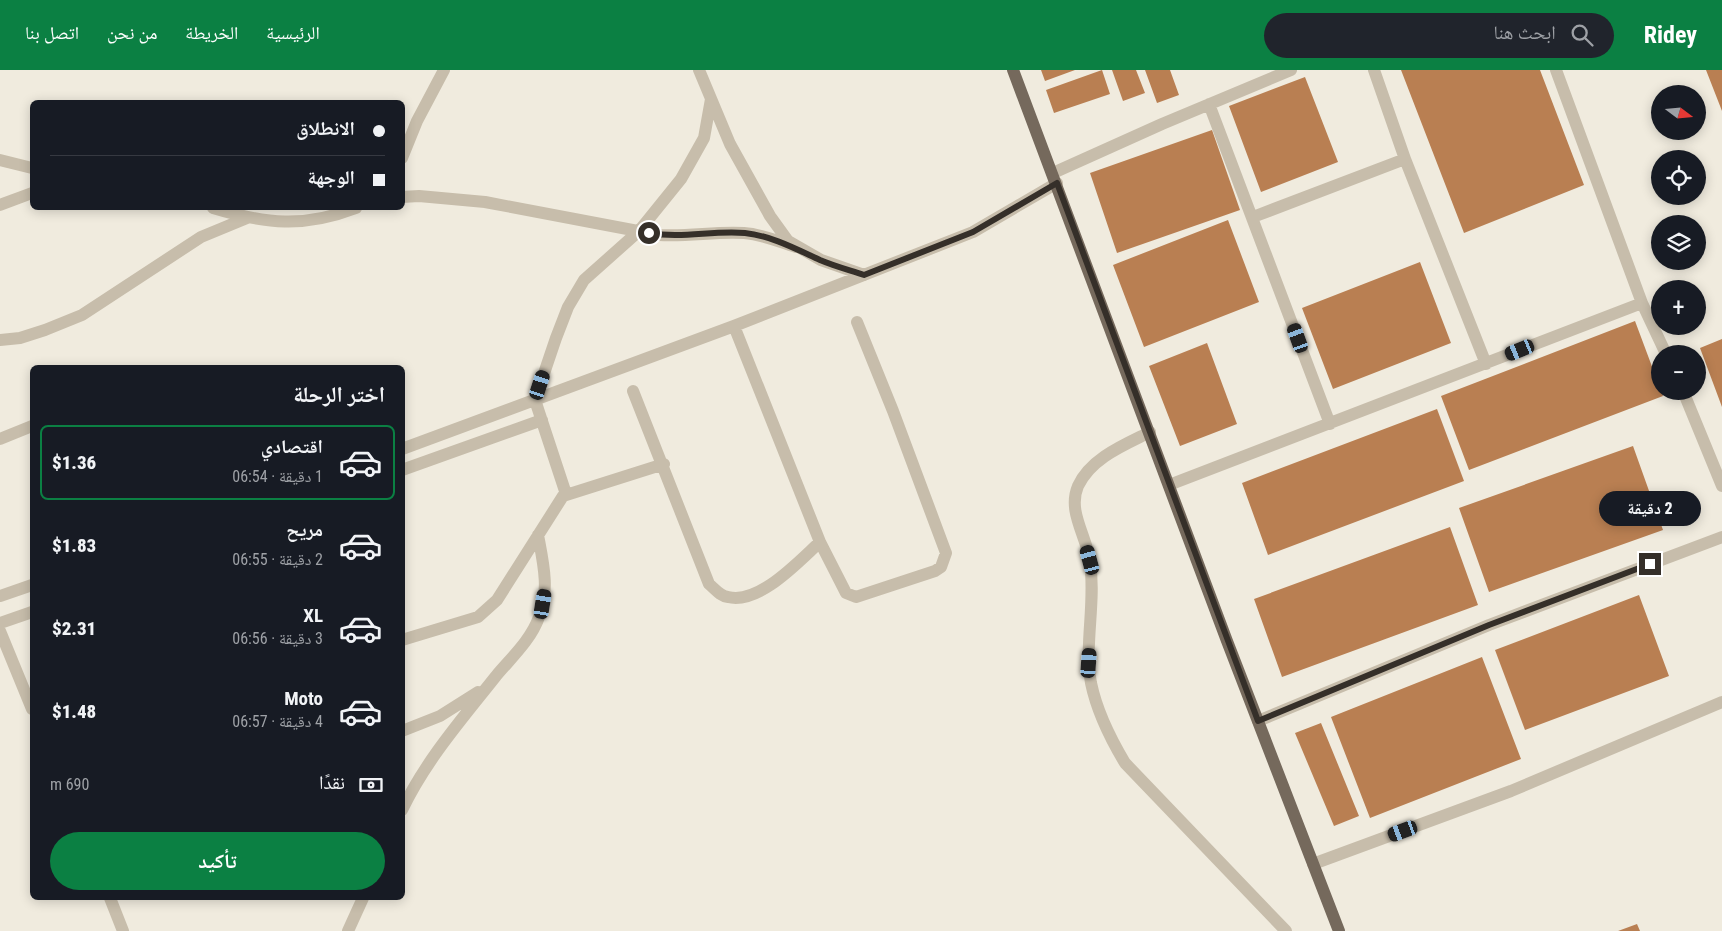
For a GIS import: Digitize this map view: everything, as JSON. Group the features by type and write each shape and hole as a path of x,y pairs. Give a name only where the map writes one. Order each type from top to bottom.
{"main road":[{"path":"1013,70 1339,931"}],"street":[{"path":"405,151 417,122 444,70"},
{"path":"698,70 730,144 770,216 796,247"},
{"path":"405,448 734,326 973,232 1055,178 1208,104 1291,70"},
{"path":"1374,70 1405,159 1486,364"},
{"path":"1556,70 1642,303 1662,345"},
{"path":"566,494 536,400 568,307 584,280 639,231 681,179 704,138 711,99"},
{"path":"1208,104 1253,217 1330,424"},
{"path":"1253,217 1405,159"},
{"path":"0,160 30,168"},
{"path":"0,205 30,194"},
{"path":"405,197 419,196 485,202 639,231 685,237 726,232 746,233 796,247 821,260 864,275"},
{"path":"220,210 247,218 289,223 312,221 349,210"},
{"path":"0,340 20,338 82,315 200,237 247,218"},
{"path":"1169,485 1642,303"},
{"path":"734,326 820,542 846,593 856,597 935,571 941,567 946,553 893,411 857,322"},
{"path":"634,391 664,464 709,584 726,597 748,596 783,576 820,542"},
{"path":"1687,400 1722,486"},
{"path":"405,469 542,420"},
{"path":"0,439 30,427"},
{"path":"1150,432 1116,450 1095,464 1081,480 1074,502 1076,517 1090,560 1092,583 1089,663 1091,684 1109,735 1125,763 1286,931"},
{"path":"405,639 478,617 486,612 497,600 560,499 566,494 664,464"},
{"path":"405,804 412,789 437,750 524,642 539,619 545,591 544,567 538,535"},
{"path":"1258,721 1489,625 1722,537"},
{"path":"0,596 30,586"},
{"path":"0,623 30,613"},
{"path":"0,630 30,704"},
{"path":"405,730 440,716 488,686"},
{"path":"1313,864 1511,791 1722,702"},
{"path":"111,900 123,931"},
{"path":"348,931 362,900"}],"building":[{"path":"1041,70 1075,70 1045,81"},
{"path":"1102,70 1110,94 1054,113 1046,90"},
{"path":"1112,70 1136,70 1145,93 1123,101"},
{"path":"1145,70 1170,70 1179,95 1157,103"},
{"path":"1401,70 1540,70 1584,185 1464,233"},
{"path":"1706,70 1722,70 1722,111"},
{"path":"1305,77 1338,162 1261,192 1229,106"},
{"path":"1212,130 1240,210 1117,253 1090,173"},
{"path":"1228,220 1259,302 1144,347 1113,265"},
{"path":"1420,262 1451,343 1333,389 1302,308"},
{"path":"1635,321 1651,364 1651,400 1653,400 1469,470 1441,396"},
{"path":"1722,339 1722,407 1706,364 1706,346"},
{"path":"1207,343 1237,424 1180,446 1149,366"},
{"path":"1437,409 1464,481 1268,555 1242,483"},
{"path":"1633,446 1663,530 1489,592 1459,508"},
{"path":"1450,527 1478,605 1282,677 1254,599"},
{"path":"1639,595 1669,676 1525,730 1495,650"},
{"path":"1482,657 1521,759 1370,818 1331,717"},
{"path":"1321,723 1359,816 1334,826 1295,733"},
{"path":"1637,924 1640,931 1618,931"}],"route":[{"path":"649,233 685,237 726,232 746,233 796,247 821,260 864,275 990,224 1057,183 1258,721 1489,625 1650,564"}]}
